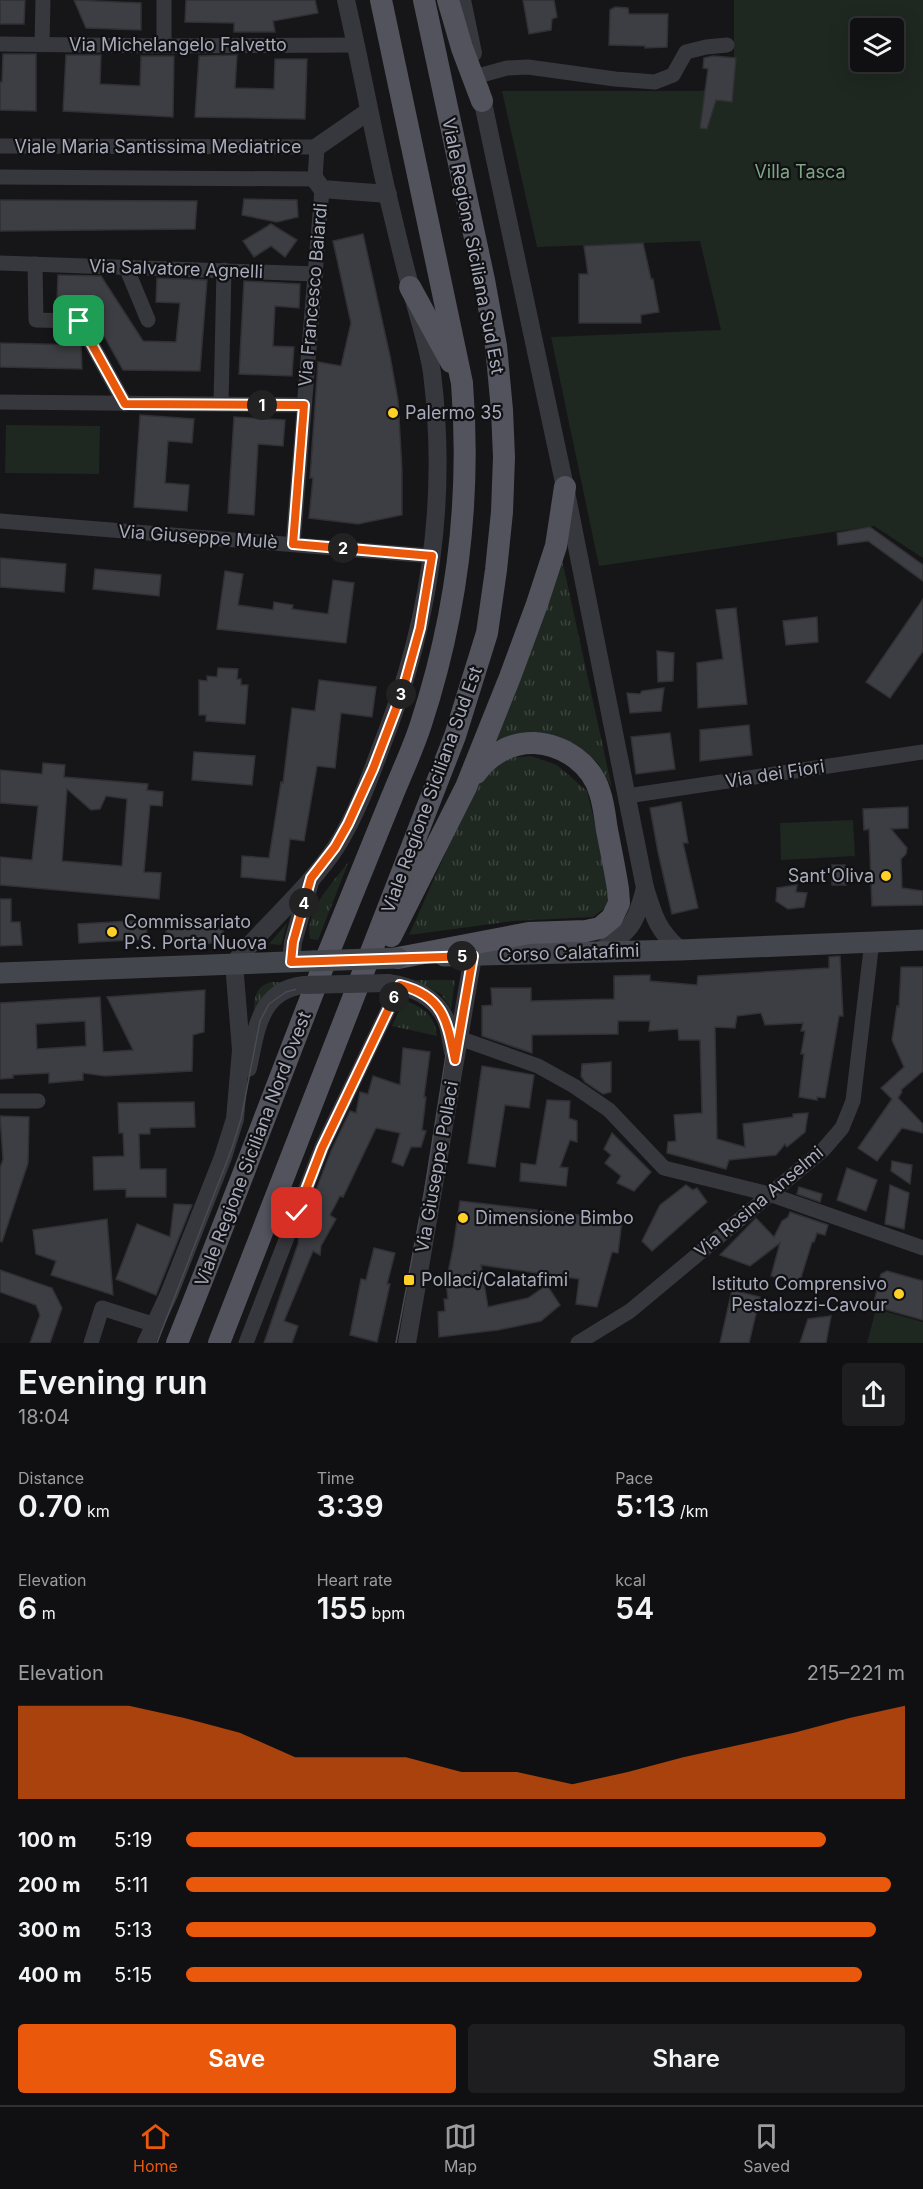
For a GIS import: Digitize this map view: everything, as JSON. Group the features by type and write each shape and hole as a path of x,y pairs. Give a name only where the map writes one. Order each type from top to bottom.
{"main road":[{"name":"Viale Regione Siciliana Sud Est","path":"320,958 420,726 438,669 449,623 459,555 464,488 465,420 462,383 381,0"},
{"name":"Viale Regione Siciliana Sud Est","path":"337,1042 471,690 487,633 502,512 504,457 496,346 424,0"},
{"path":"448,0 462,48 482,101"},
{"path":"410,287 462,383"},
{"path":"219,1343 337,1042 466,787 537,604 556,546 565,488"},
{"path":"398,958 529,933 586,931 600,928 612,918 619,903 600,791 589,770 571,754 549,744 525,743 502,750 482,764 466,787"},
{"name":"Corso Calatafimi","path":"0,973 291,962 320,958 680,950 923,940"},
{"name":"Viale Regione Siciliana Nord Ovest","path":"177,1340 320,958"}],"street":[{"path":"42,45 43,0"},
{"path":"164,0 164,46"},
{"path":"234,963 311,878 335,847 348,824 373,769 402,693 420,628 432,556 436,510 437,444 432,371 388,194 346,0"},
{"name":"Viale Regione Siciliana Sud Est","path":"462,0 565,488 645,888 655,919 664,936 680,950"},
{"name":"Via Michelangelo Falvetto","path":"0,44 356,45"},
{"path":"478,76 507,68 528,67 655,82 673,75 686,52 727,45"},
{"name":"Viale Maria Santissima Mediatrice","path":"0,146 317,147 369,111"},
{"name":"Viale Maria Santissima Mediatrice","path":"317,147 319,184"},
{"name":"Viale Maria Santissima Mediatrice","path":"0,177 319,184 388,194"},
{"name":"Via Francesco Baiardi","path":"293,544 316,274 319,184"},
{"name":"Via Salvatore Agnelli","path":"0,263 316,274"},
{"path":"35,264 36,320 79,321 125,404"},
{"path":"126,267 148,320"},
{"path":"221,404 224,270"},
{"path":"0,402 304,405"},
{"name":"Via Giuseppe Mulè","path":"0,521 432,556"},
{"name":"Via dei Fiori","path":"627,796 923,752"},
{"path":"291,962 293,942 311,878"},
{"path":"597,952 621,939 641,904 645,888"},
{"name":"Via Rosina Anselmi","path":"578,1343 630,1311 824,1150 842,1128 853,1101 872,941"},
{"name":"Via Giuseppe Pollaci","path":"407,1343 473,956"},
{"name":"Viale Regione Siciliana Nord Ovest","path":"147,1343 223,1157 235,1119 241,1050 234,963"},
{"path":"246,1343 322,1148 394,984"},
{"path":"235,1119 247,1076 255,1033 264,1010 275,997 291,988 304,985 394,984 426,996 447,1021 455,1060"},
{"path":"459,1038 538,1066 574,1086 609,1110 664,1168 769,1194 923,1248"},
{"path":"0,1101 38,1101"},
{"path":"91,1343 102,1308 154,1325"}],"green space":[{"name":"Villa Tasca","path":"734,0 923,0 923,558 874,526 599,566 551,337 721,330 700,241 537,247 502,91 702,91 734,70"},
{"path":"6,425 100,426 99,474 5,473"},
{"path":"561,555 612,788 598,763 576,745 550,734 521,733 494,741"},
{"path":"531,756 557,765 587,791 610,886 606,907 593,917 513,921 409,935 469,800 487,770 508,758"},
{"path":"853,820 855,856 781,860 780,823"},
{"path":"349,861 318,940 310,939 309,928 315,907"},
{"path":"287,923 281,945 269,944"},
{"path":"415,980 455,980 451,1009 441,994"},
{"path":"271,982 288,982 254,1018 258,991"},
{"path":"404,1000 417,1006 431,1017 437,1036 392,1026"},
{"path":"876,1309 923,1322 923,1343 867,1343"}],"building":[{"path":"0,0 25,0 24,24 0,24"},
{"path":"74,0 141,3 141,30 86,28"},
{"path":"186,0 315,0 318,13 273,21 275,32 234,32 234,23 185,22"},
{"path":"523,0 554,0 557,17 552,19 551,30 529,34"},
{"path":"615,7 628,8 629,14 668,14 667,47 609,45 610,10"},
{"path":"3,54 36,54 36,111 0,110"},
{"path":"66,55 101,55 100,84 140,86 141,56 174,56 173,117 63,111"},
{"path":"237,55 235,88 274,89 275,59 307,59 305,119 195,117 199,56"},
{"path":"713,56 736,58 732,102 716,100 707,129 700,128 708,69 703,68 704,58"},
{"path":"244,199 297,200 298,217 277,222 242,215"},
{"path":"0,200 197,201 195,229 0,231"},
{"path":"271,224 297,240 285,257 271,246 254,257 243,241"},
{"path":"363,234 398,400 402,515 358,524 309,518 318,362 341,366 351,323 333,241"},
{"path":"643,243 659,312 641,315 641,323 579,323 579,274 588,274 584,246"},
{"path":"58,275 101,276 143,341 176,342 180,303 156,302 157,278 207,280 200,371 123,370 84,300 57,301"},
{"path":"244,281 300,284 299,308 275,306 273,346 294,347 292,376 239,374"},
{"path":"0,343 81,345 82,369 0,367"},
{"path":"140,415 194,419 192,443 168,441 165,483 189,485 187,511 134,507"},
{"path":"234,417 285,420 283,446 258,444 254,515 228,513"},
{"path":"870,527 923,565 923,581 868,541 838,545 837,533"},
{"path":"0,558 66,564 64,592 0,587"},
{"path":"95,569 161,575 159,596 93,589"},
{"path":"225,571 243,574 238,605 273,610 274,602 293,605 292,609 328,614 333,580 354,583 346,643 217,629"},
{"path":"923,599 923,651 890,698 866,682"},
{"path":"736,608 747,704 698,708 697,663 723,659 716,610"},
{"path":"817,617 818,642 786,645 783,621"},
{"path":"657,651 674,653 673,681 658,682"},
{"path":"218,668 238,669 237,679 241,679 241,685 248,685 245,724 206,721 206,715 199,715 199,680 207,681 207,676 217,677"},
{"path":"319,680 376,687 372,717 341,713 335,768 317,766 304,841 290,839 285,881 241,877 242,856 269,858 281,782 283,783 292,708 315,711"},
{"path":"664,688 661,711 630,713 627,693 640,694 642,691"},
{"path":"749,725 752,755 700,761 700,730"},
{"path":"670,733 675,769 636,774 631,737"},
{"path":"194,752 255,756 252,785 192,780"},
{"path":"43,763 65,765 64,777 148,784 147,790 163,792 162,806 150,805 144,872 161,873 159,899 0,885 0,857 32,860 38,806 0,803 0,770 42,774","holes":["67,789 91,810 100,809 106,796 127,799 122,866 62,861"]},
{"path":"681,802 688,843 683,843 698,908 672,914 650,808"},
{"name":"Sant'Oliva","path":"908,807 908,828 891,829 907,848 906,854 901,859 902,888 923,891 923,905 872,906 869,829 864,830 863,809"},
{"path":"832,865 845,865 846,885 832,885"},
{"path":"797,885 796,892 807,893 804,907 788,909 776,901 777,888"},
{"path":"0,899 11,899 11,922 20,922 22,945 0,946"},
{"path":"197,918 197,928 223,928 223,943 166,944 166,928 178,928 178,919"},
{"path":"146,920 147,939 79,943 78,924"},
{"path":"840,956 843,1016 839,1016 825,1098 817,1097 817,1100 799,1097 804,1054 801,1054 805,1031 801,1031 803,1023 765,1025 761,1013 737,1016 735,1028 715,1027 717,1139 745,1147 743,1124 808,1113 805,1132 787,1147 785,1144 776,1155 729,1160 726,1169 667,1153 668,1142 676,1141 674,1115 702,1113 700,1040 679,1040 678,1029 649,1031 650,1021 618,1021 618,1034 532,1035 532,1053 482,1036 482,1006 492,1005 491,988 531,988 531,1001 614,999 614,976 650,975 650,981 697,985 698,976 829,968 829,957"},
{"path":"901,967 923,967 923,1071 901,1090 898,1098 923,1124 923,1133 902,1128 877,1161 858,1148 892,1099 881,1088 904,1067 892,1040 897,1006 899,1007"},
{"path":"205,990 204,1032 193,1035 192,1071 105,1076 83,1073 83,1080 49,1083 49,1073 13,1075 13,1078 0,1079 0,1003 100,997 103,1052 133,1050 107,997","holes":["85,1021 86,1046 37,1049 36,1024"]},
{"path":"403,1048 430,1052 422,1130 426,1131 421,1147 411,1147 403,1166 392,1162 400,1133 376,1128 343,1197 340,1196 330,1215 336,1219 321,1246 320,1255 313,1251 284,1321 298,1326 292,1343 264,1343 298,1244 299,1234 331,1151 350,1111 356,1113 360,1092 368,1094 373,1076 400,1085"},
{"path":"611,1062 611,1092 603,1094 585,1082 581,1076 582,1064"},
{"path":"482,1066 534,1075 529,1108 505,1105 495,1167 468,1163"},
{"path":"547,1100 570,1101 569,1118 577,1121 577,1142 570,1140 560,1167 568,1168 566,1186 520,1181 521,1163 536,1165"},
{"path":"194,1102 195,1127 150,1128 150,1134 139,1134 140,1169 166,1169 166,1197 126,1197 126,1189 94,1190 93,1157 124,1156 123,1133 119,1133 118,1103"},
{"path":"0,1116 29,1117 28,1163 2,1242 0,1241 0,1168 3,1159"},
{"path":"612,1133 651,1172 634,1191 617,1183 621,1176 605,1163 611,1155 604,1149"},
{"path":"892,1161 912,1165 910,1184 891,1171"},
{"path":"847,1168 877,1180 866,1211 837,1200"},
{"path":"686,1185 693,1190 697,1188 707,1202 652,1251 642,1241 660,1205"},
{"path":"890,1185 909,1193 904,1229 885,1224"},
{"path":"799,1187 822,1194 820,1202 797,1194"},
{"path":"460,1201 622,1220 618,1253 612,1252 597,1307 576,1304 579,1279 481,1265 488,1307 528,1298 547,1285 560,1305 541,1321 498,1330 439,1337 438,1312 445,1311 444,1299 448,1299 445,1273 448,1273"},
{"path":"174,1204 192,1205 156,1295 116,1279 137,1224 170,1237"},
{"path":"790,1212 828,1225 825,1235 817,1233 812,1242 799,1284 771,1276 780,1243 750,1266 720,1255 756,1218 774,1237 782,1221 788,1217"},
{"path":"107,1219 113,1295 51,1275 56,1261 36,1254 33,1230"},
{"path":"374,1248 395,1253 377,1342 350,1335 361,1279 366,1280"},
{"path":"0,1270 52,1288 62,1308 50,1343 30,1343 40,1315 36,1305 0,1292"},
{"name":"Istituto Comprensivo Pestalozzi-Cavour","path":"887,1271 923,1281 923,1320 873,1306 881,1274"},
{"path":"732,1290 760,1297 749,1343 720,1343"},
{"name":"Istituto Comprensivo Pestalozzi-Cavour","path":"831,1316 826,1343 800,1343 808,1319"}],"tram line":[{"path":"157,1343 232,1148 241,1119 260,1021 269,1004 286,992 304,987 399,986 414,991 433,1005 445,1023 449,1036 424,1195 396,1343"}],"place":[{"name":"Palermo 35","path":"393,413"},
{"name":"Sant'Oliva","path":"886,876"},
{"name":"Commissariato P.S. Porta Nuova","path":"112,932"},
{"name":"Dimensione Bimbo","path":"463,1218"},
{"name":"Pollaci/Calatafimi","path":"409,1280"},
{"name":"Istituto Comprensivo Pestalozzi-Cavour","path":"899,1294"}],"route":[{"path":"79,321 125,404 304,405 293,544 432,556 420,628 402,693 373,769 348,824 335,847 311,878 293,942 291,962 473,956 455,1060 447,1021 442,1013 426,996 400,985 322,1148 297,1213"}]}
